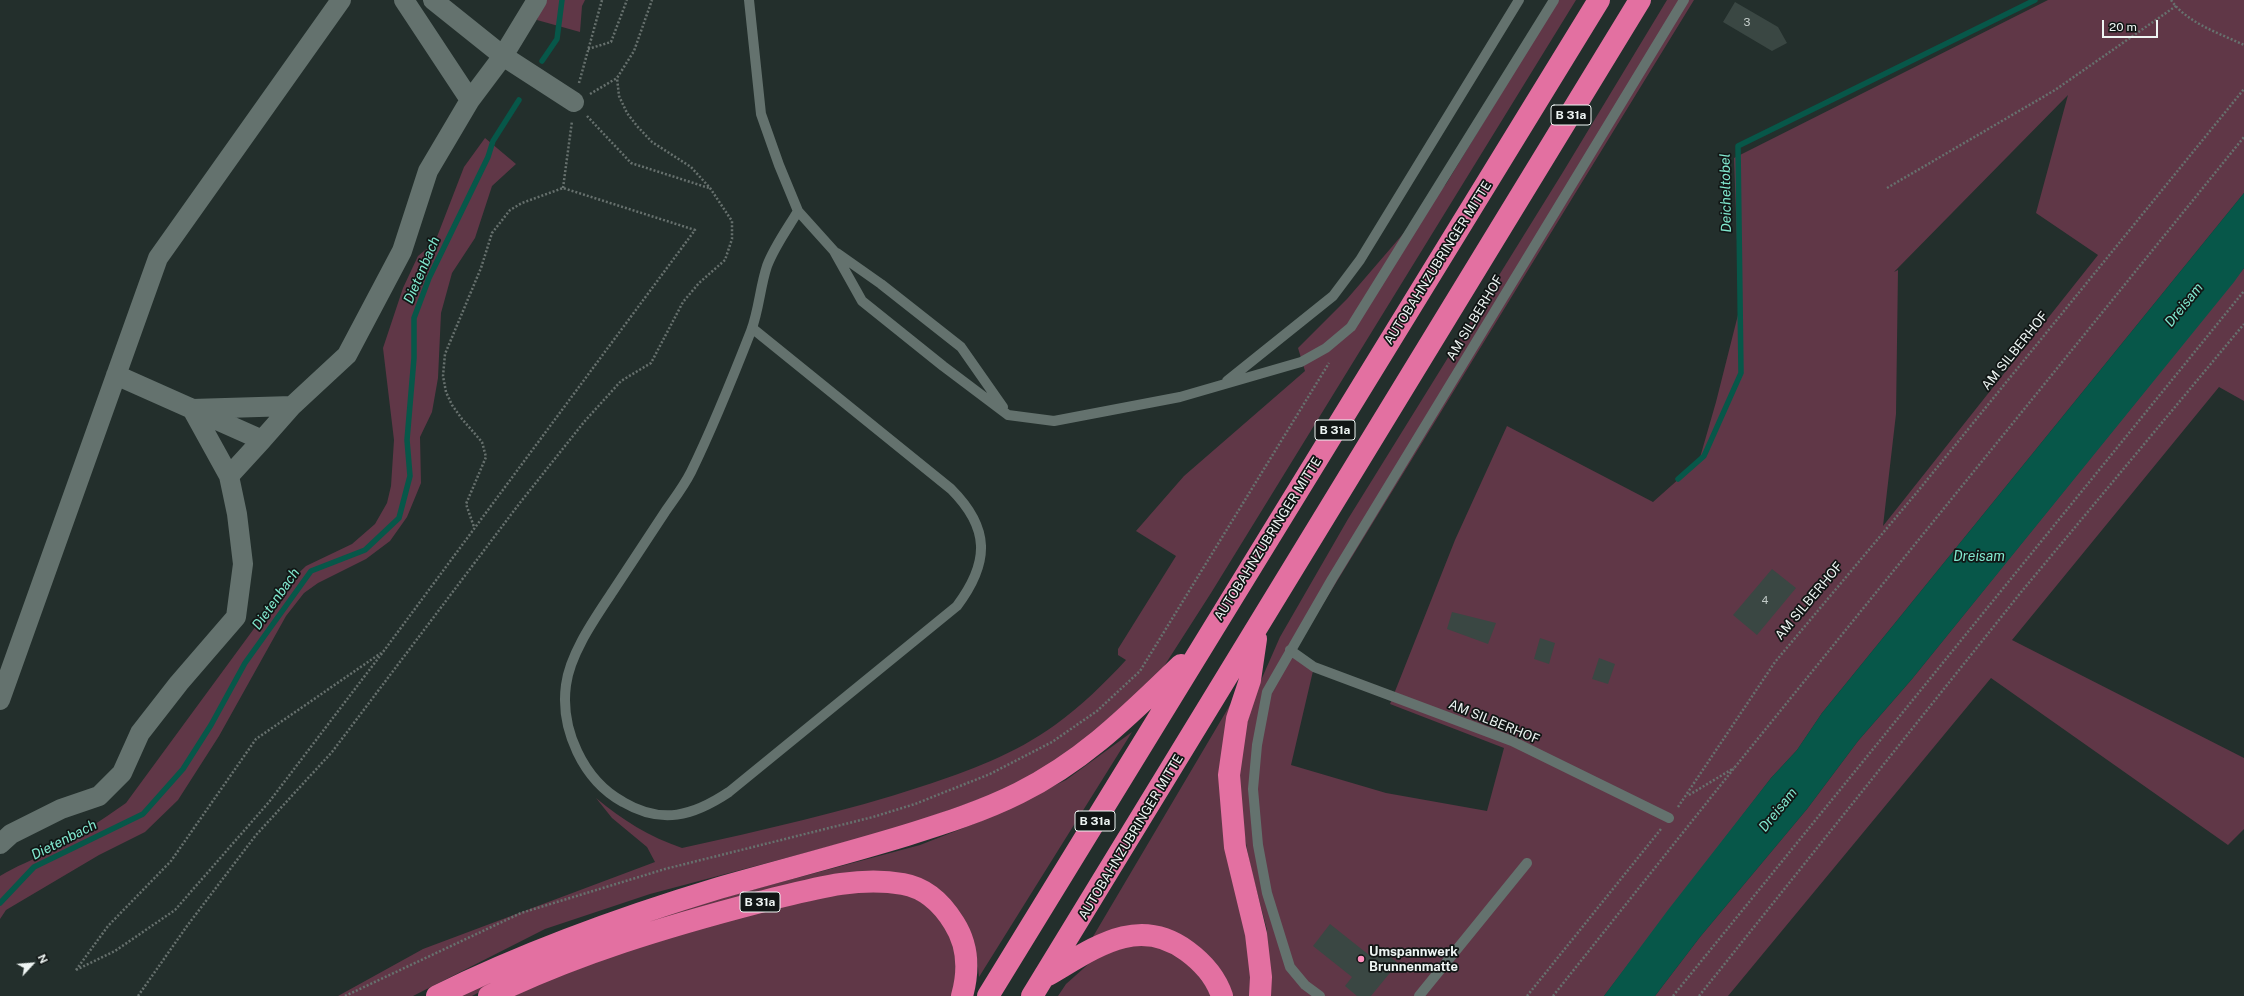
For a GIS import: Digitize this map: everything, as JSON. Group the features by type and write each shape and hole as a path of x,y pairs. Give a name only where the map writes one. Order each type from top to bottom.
{"highway":[{"name":"AUTOBAHNZUBRINGER MITTE","path":"988,996 1599,0"},
{"name":"AUTOBAHNZUBRINGER MITTE","path":"1032,996 1257,630 1640,0"},
{"name":"B 31a","path":"1257,630 1250,680 1237,719 1229,775 1235,847 1256,934 1261,977 1260,996"},
{"path":"437,996 476,976 584,932 719,888 867,847 960,818 1020,793 1063,768 1101,741 1203,645"},
{"name":"B 31a","path":"488,996 577,959 703,917 831,885 875,882 904,884 926,893 946,909 959,931 965,947 967,965 962,996"},
{"path":"1045,976 1098,945 1133,935 1148,934 1166,939 1196,958 1210,974 1222,996"}],"street":[{"path":"0,700 158,258 341,0"},
{"path":"404,0 470,100"},
{"path":"433,0 503,56 574,102"},
{"path":"229,476 292,406 347,355 402,251 428,171 470,100 503,56 536,0"},
{"path":"116,375 262,440"},
{"path":"192,409 292,406"},
{"path":"0,844 11,834 61,809 99,796 122,773 140,733 179,683 236,617 243,564 237,514 229,476 192,409"}],"lane":[{"path":"749,0 761,114 779,165 798,211 834,251 862,301 943,366 1008,415 1054,421 1180,397 1301,362 1326,348 1351,327 1554,0"},
{"path":"1223,385 1333,296 1346,280 1405,188 1519,0"},
{"name":"AM SILBERHOF","path":"1320,996 1305,985 1290,967 1267,893 1258,845 1253,789 1257,745 1267,692 1290,650 1684,0"},
{"path":"752,328 951,488 965,503 975,521 981,540 981,557 977,574 970,588 957,606 729,792 708,806 693,812 676,816 647,814 615,798 600,785 586,766 574,745 567,725 564,701 566,682 583,637 690,474 752,328 767,264 798,211"},
{"path":"834,251 881,284 961,347 1008,415"},
{"name":"AM SILBERHOF","path":"1290,650 1314,667 1512,741 1669,818"},
{"path":"1419,996 1528,863"}],"path":[{"path":"563,188 574,102 602,0"},
{"path":"588,49 611,42 627,0"},
{"path":"574,102 617,78 634,51 652,0"},
{"path":"2171,0 2176,6 2198,23 2244,45"},
{"path":"1888,188 2055,90 2176,6"},
{"path":"138,996 187,926 256,835 332,752 519,504 584,422 621,381 650,362 682,302 699,283 725,260 732,239 732,221 710,188 691,167 652,142 636,126 619,96 617,78"},
{"name":"AM SILBERHOF","path":"1669,818 1686,796 1774,662 1918,491 2244,89"},
{"path":"574,102 631,163 710,188"},
{"path":"1553,996 1735,767 2244,137"},
{"path":"384,652 256,739 171,861 108,926 76,970 114,951 175,910 269,802 384,652 474,527 695,230 563,188 522,203 510,210 492,233 482,268 445,354 443,376 446,392 452,405 482,442 486,457 466,504 474,527"},
{"path":"1673,996 2244,291"},
{"path":"1699,996 2022,591 2244,324"},
{"path":"345,996 521,913 664,869 873,817 915,804 990,774 1052,742 1097,712 1140,671 1330,361"},
{"path":"1686,796 1735,767"},
{"path":"1527,996 1669,818"}],"shaded area":[{"path":"544,0 585,0 582,6 580,32 537,20"},
{"path":"1558,0 1576,0 1211,593 1161,671 1067,756 1005,790 899,828 650,894 545,929 413,996 338,996 423,949 655,862 647,847 612,818 596,798 616,814 637,827 659,839 682,848 833,812 940,780 991,761 1024,745 1055,725 1074,710 1101,686 1126,660 1118,655 1118,649 1176,556 1136,531 1184,476 1305,371 1298,348 1347,299 1446,184"},
{"path":"1667,0 1694,0 1291,656 1313,671 1291,765 1386,793 1487,811 1504,748 1390,704 1455,540 1507,426 1653,502 1699,461 1716,402 1742,299 1738,270 1734,158 2048,0 2244,0 2244,193 1822,713 1797,750 1771,778 1604,996 1267,996 1267,930 1251,869 1243,828 1238,780 1241,745 1255,694 1280,637 1348,519 1563,172","holes":["2068,95 2036,213 2098,255 1883,526 1896,414 1898,270 1894,272"]},
{"path":"485,138 516,164 492,186 475,238 452,273 441,313 438,378 432,412 420,437 421,483 407,517 390,541 366,559 318,583 304,593 286,616 219,736 178,800 145,832 99,855 6,910 0,919 0,876 50,851 126,803 286,585 306,566 352,544 375,524 387,503 391,486 394,440 383,348 403,288 418,256 435,242 464,167"},
{"path":"2244,268 2244,401 2219,387 2012,640 2244,758 2244,829 2228,845 1991,678 1728,996 1655,996 1700,937 1807,809 1858,741 1912,679"},
{"path":"1230,705 1252,996 1231,996 1202,950 1091,940"},
{"path":"1132,732 979,977 977,958 972,939 882,874 487,988 472,996 457,996 551,953 703,903 920,845 979,822 1066,780"},
{"path":"860,891 907,894 925,905 943,920 957,944 957,996 513,996 543,982 653,941 823,895"},
{"path":"1155,945 1184,957 1213,996 1058,996 1066,984 1093,960 1125,946"}],"water":[{"name":"Dreisam","path":"2244,193 2244,268 2234,282 1912,679 1858,741 1807,809 1700,937 1655,996 1604,996 1668,910 1771,778 1797,750 1822,713"}],"building":[{"path":"1735,2 1778,27 1787,43 1772,51 1723,22"},
{"path":"1772,569 1796,588 1757,635 1733,615"},
{"path":"1452,612 1496,623 1488,644 1447,629"},
{"path":"1540,638 1555,643 1549,664 1534,659"},
{"path":"1599,658 1615,664 1608,684 1592,679"},
{"name":"Umspannwerk Brunnenmatte","path":"1330,924 1369,955 1376,946 1398,963 1371,996 1357,996 1345,986 1352,977 1313,946"}],"waterway":[{"name":"Dietenbach","path":"542,61 557,39 562,0"},
{"name":"Deicheltobel","path":"1678,479 1704,456 1741,373 1738,146 2035,0"},
{"name":"Dietenbach","path":"0,903 34,867 143,814 183,769 211,725 245,663 311,571 365,550 399,518 410,476 407,440 414,358 414,318 429,278 488,157 493,141 519,100"}],"place":[{"name":"Umspannwerk Brunnenmatte","path":"1361,959"}]}
